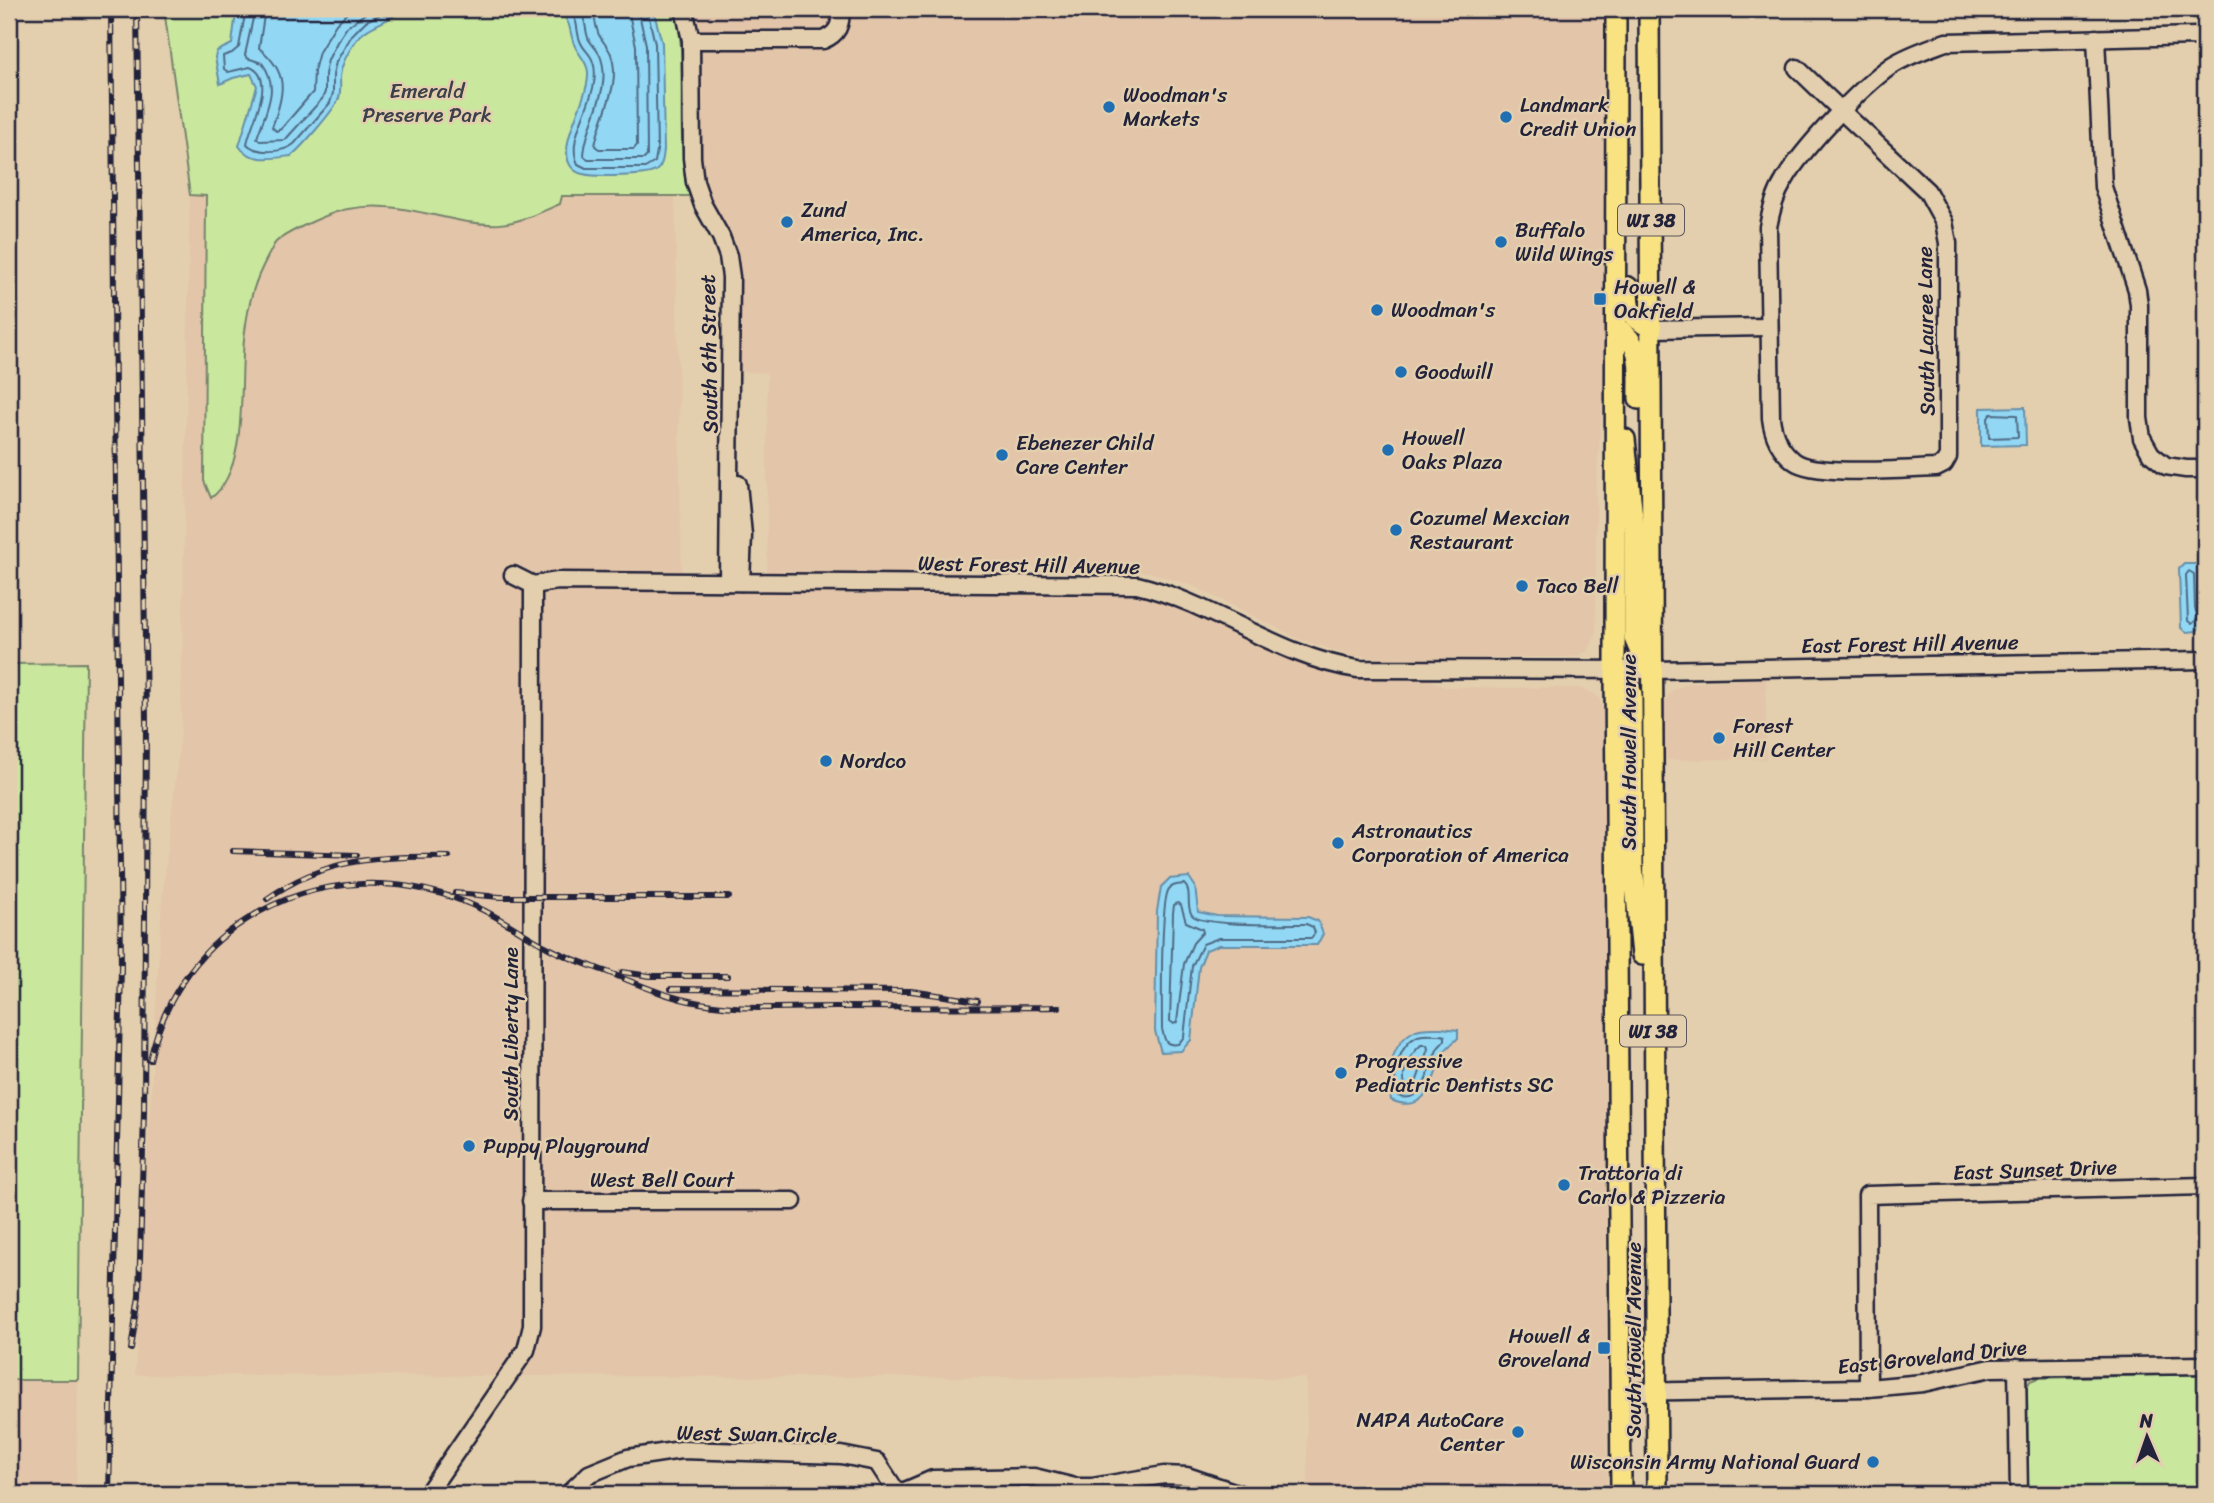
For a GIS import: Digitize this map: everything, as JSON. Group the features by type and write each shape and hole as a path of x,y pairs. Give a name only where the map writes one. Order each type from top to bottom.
{"main road":[{"name":"South Howell Avenue","path":"1616,9 1615,670 1621,1494"},
{"name":"South Howell Avenue","path":"1649,9 1657,1494"},
{"path":"1616,186 1628,241 1628,307 1638,321 1652,329"},
{"path":"1616,326 1631,339 1638,351 1639,424 1651,505"},
{"path":"1616,379 1634,528 1634,638 1643,659 1652,670"},
{"path":"1615,670 1626,680 1632,694 1633,866 1640,941 1653,1029"}],"street":[{"name":"South 6th Street","path":"684,9 691,40 692,158 695,182 729,256 731,277 731,454 741,497 735,582"},
{"path":"691,40 823,40 833,36 839,28 841,9"},
{"path":"1652,329 1768,327 1771,209 1785,178 1842,111 1872,81 1893,65 1918,52 1946,43 2197,36 2205,38"},
{"path":"2096,38 2100,169 2110,211 2137,290 2139,305 2142,438 2151,454 2166,466 2205,469"},
{"name":"South Lauree Lane","path":"1768,327 1773,432 1782,450 1794,461 1822,469 1848,470 1936,468 1944,464 1948,457 1948,243 1944,222 1927,191 1797,68"},
{"path":"513,575 533,585"},
{"name":"West Forest Hill Avenue","path":"533,585 558,581 1137,585 1166,592 1325,663 1340,667 1615,670"},
{"name":"South Liberty Lane","path":"427,1494 526,1350 532,1326 533,585"},
{"name":"East Forest Hill Avenue","path":"1615,670 2205,660"},
{"name":"East Sunset Drive","path":"1868,1388 1867,1195 2205,1186"},
{"name":"West Bell Court","path":"531,1201 793,1201"},
{"name":"East Groveland Drive","path":"1621,1392 1868,1388 1923,1383 1979,1370 2017,1367 2205,1365"},
{"path":"2017,1367 2019,1494"},
{"name":"West Swan Circle","path":"568,1494 589,1474 628,1458 681,1450 841,1455 877,1462 898,1494"},
{"path":"898,1494 933,1479 1034,1477 1075,1487 1092,1487 1164,1475 1187,1476 1240,1494"}],"shaded area":[{"path":"675,9 1603,9 1603,397 1596,485 1596,634 1588,651 1575,657 1352,656 1301,640 1193,586 1149,572 1090,567 961,569 961,590 1136,593 1153,597 1208,620 1285,658 1332,675 1364,679 1431,680 1444,687 1580,688 1595,694 1603,709 1607,1494 1308,1494 1306,1378 135,1375 162,901 181,731 190,195 675,197 682,590 767,590 767,373 722,370 723,275 715,244 690,196 683,172 682,45"},
{"path":"1766,678 1766,759 1663,760 1663,709 1673,690 1689,683"},
{"path":"9,1380 78,1380 76,1494 9,1494"}],"green space":[{"name":"Emerald Preserve Park","path":"164,9 675,9 682,57 684,168 690,196 562,196 560,204 523,219 500,224 471,222 400,208 357,208 322,218 282,238 273,246 259,274 248,310 237,444 224,484 211,498 204,481 206,196 190,195"},
{"path":"86,663 78,1380 9,1380 9,664"},
{"path":"2205,1374 2205,1494 2028,1494 2027,1387 2030,1381 2038,1378"}],"water":[{"path":"240,9 403,9 366,31 355,42 342,67 339,98 310,137 291,156 270,158 249,155 239,146 257,86 251,74 220,84 215,57 217,51 232,44 235,20"},
{"path":"554,9 653,9 662,43 664,150 662,163 657,170 633,175 598,176 579,173 570,165 568,144 588,72 574,44 567,21"},
{"path":"2025,407 2026,445 1981,446 1981,408"},
{"path":"2184,564 2196,564 2201,568 2202,625 2197,631 2187,632 2181,628 2179,569"},
{"path":"1189,877 1195,886 1198,912 1217,916 1308,917 1318,921 1323,934 1317,945 1219,945 1206,950 1199,967 1191,1040 1181,1051 1161,1052 1155,1031 1157,911 1161,887 1169,879"},
{"path":"1417,1030 1458,1030 1458,1038 1443,1054 1427,1092 1413,1103 1403,1104 1391,1100 1390,1071 1399,1044"}],"railway":[{"path":"109,1494 121,967 111,9"},
{"path":"131,1349 139,1296 144,1112 146,722 137,9"},
{"path":"233,851 357,855"},
{"path":"267,899 289,885 332,867 400,857 449,857"},
{"path":"150,1060 163,1018 173,999 184,980 211,947 246,920 273,905 302,894 363,884 424,889 454,898 483,910 570,958 655,991 700,1003 768,1008 1059,1007"},
{"path":"455,893 500,897 729,897"},
{"path":"622,972 650,976 728,976"},
{"path":"671,989 911,991 978,1001"}],"place":[{"name":"Woodman's Markets","path":"1109,107"},
{"name":"Landmark Credit Union","path":"1506,117"},
{"name":"Zund America, Inc.","path":"787,222"},
{"name":"Buffalo Wild Wings","path":"1501,242"},
{"name":"Howell & Oakfield","path":"1600,299"},
{"name":"Woodman's","path":"1377,310"},
{"name":"Goodwill","path":"1401,372"},
{"name":"Howell Oaks Plaza","path":"1388,450"},
{"name":"Ebenezer Child Care Center","path":"1002,455"},
{"name":"Cozumel Mexcian Restaurant","path":"1396,530"},
{"name":"Taco Bell","path":"1522,586"},
{"name":"Forest Hill Center","path":"1719,738"},
{"name":"Nordco","path":"826,761"},
{"name":"Astronautics Corporation of America","path":"1338,843"},
{"name":"Progressive Pediatric Dentists SC","path":"1341,1073"},
{"name":"Puppy Playground","path":"469,1146"},
{"name":"Trattoria di Carlo & Pizzeria","path":"1564,1185"},
{"name":"Howell & Groveland","path":"1604,1348"},
{"name":"NAPA AutoCare Center","path":"1518,1432"},
{"name":"Wisconsin Army National Guard","path":"1873,1462"}]}
